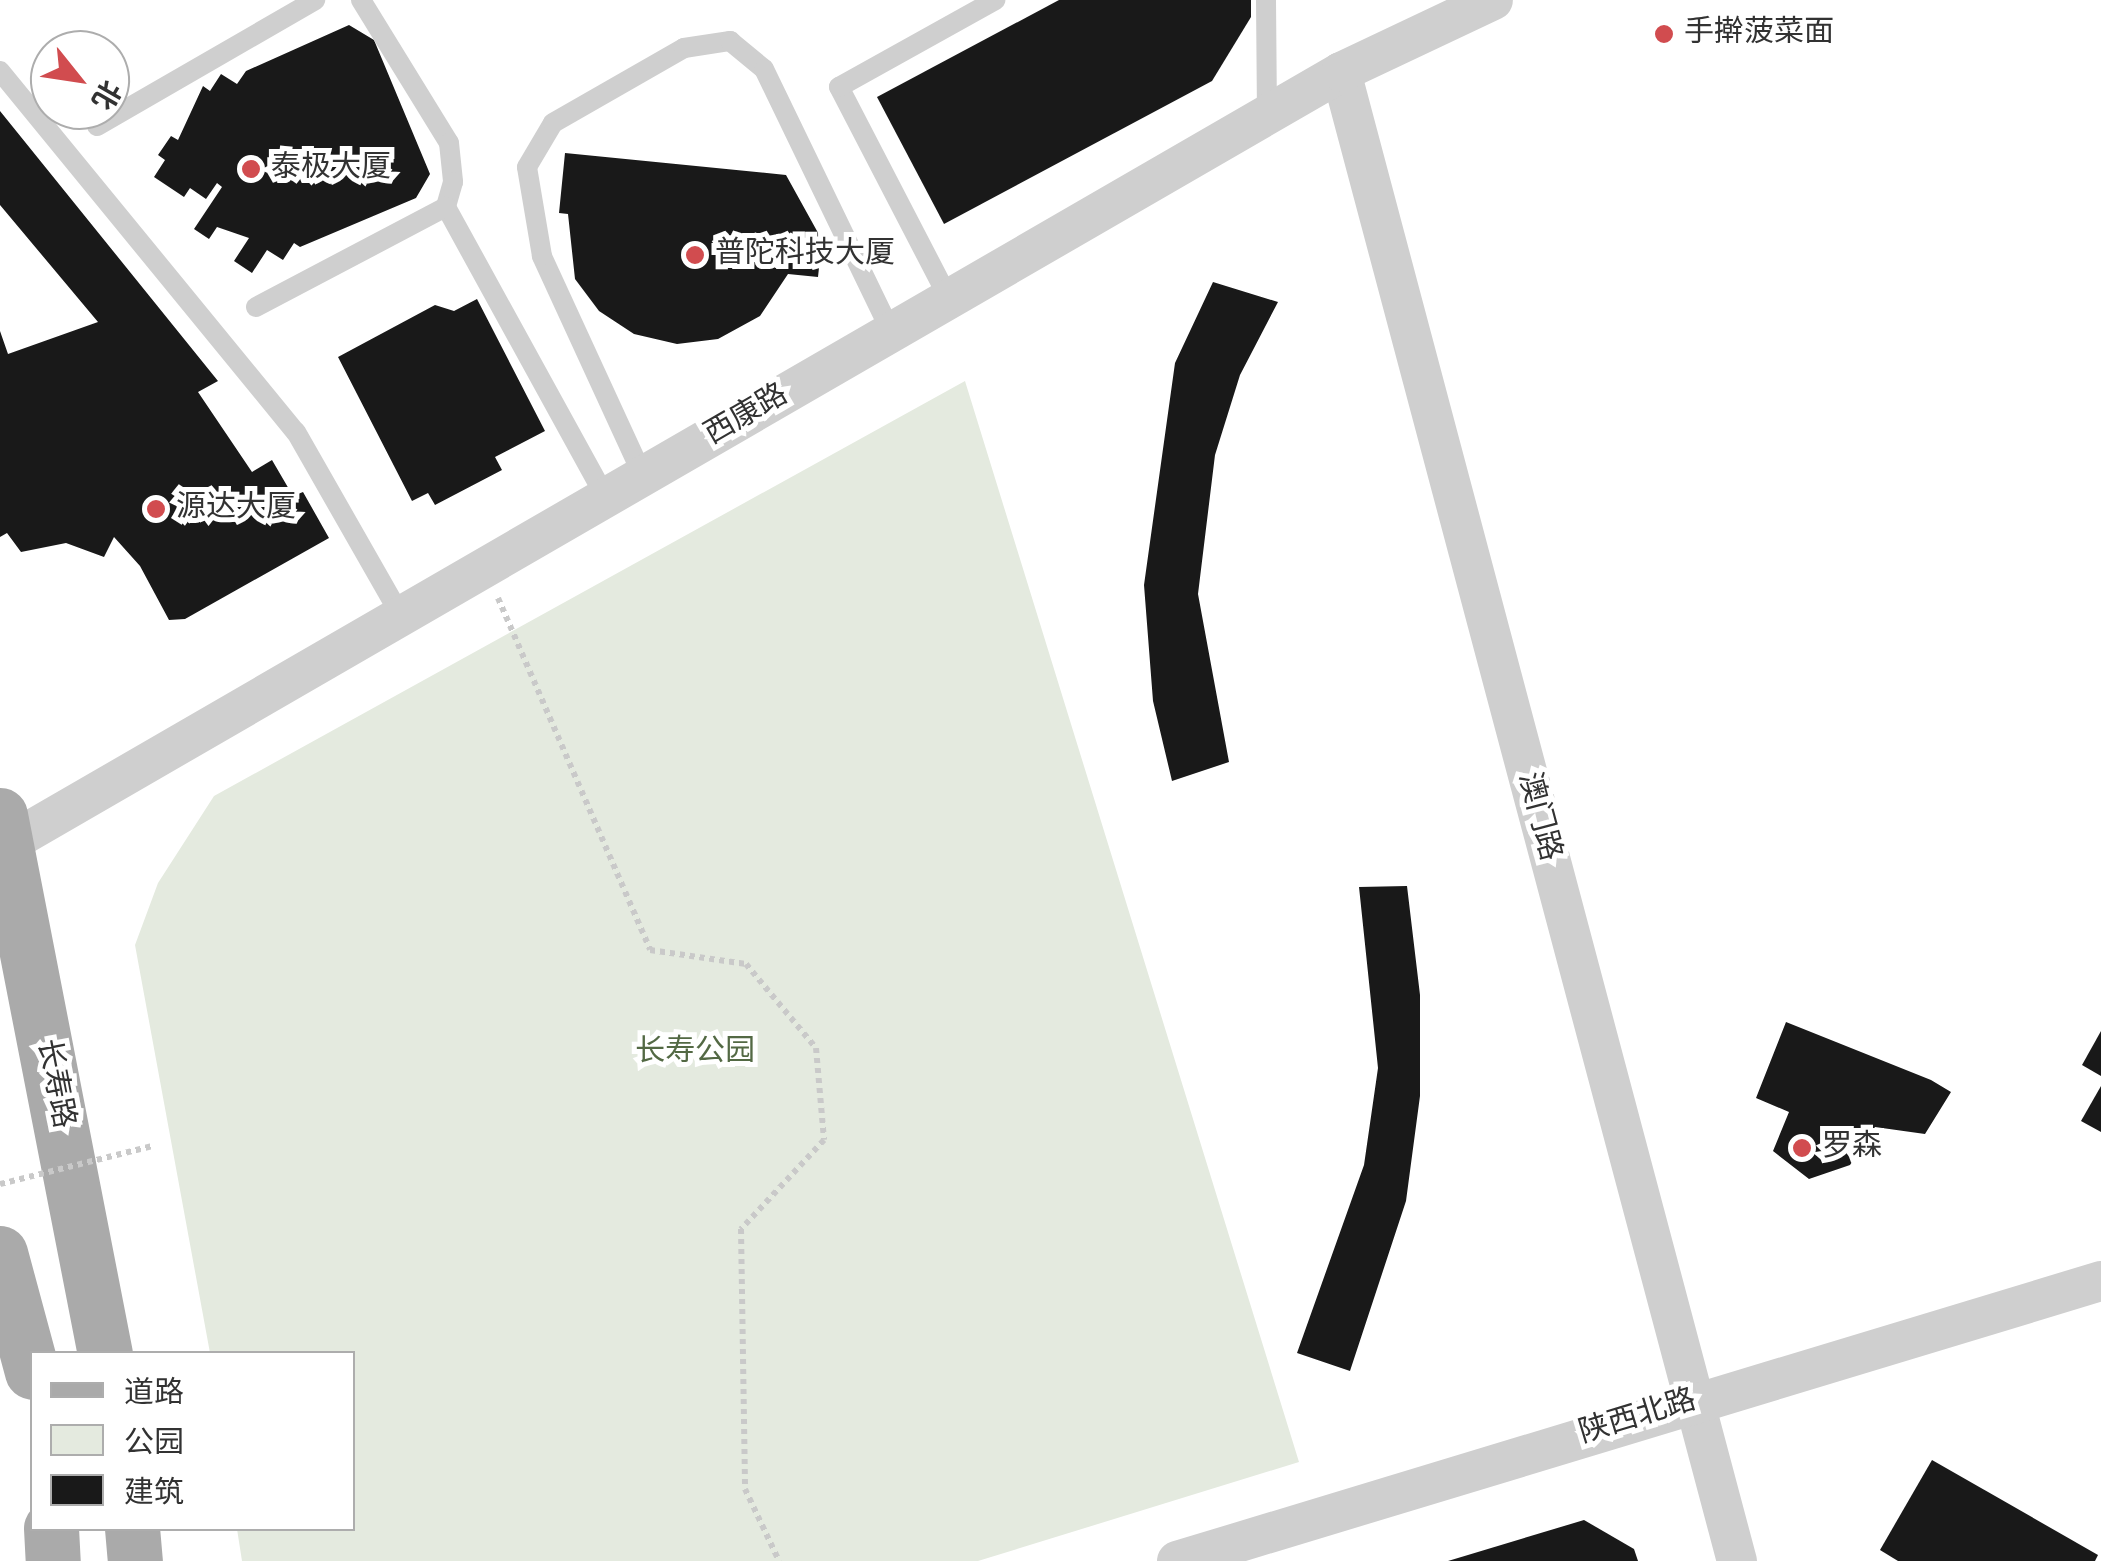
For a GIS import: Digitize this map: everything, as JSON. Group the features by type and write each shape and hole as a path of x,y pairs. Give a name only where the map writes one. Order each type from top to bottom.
{"main road":[{"name":"长寿路","path":"4,829 104,1351"},
{"path":"0,1253 20,1359"},
{"path":"51,1531 53,1561"},
{"path":"132,1531 135,1561"}],"street":[{"name":"西康路","path":"4,829 401,616 1342,72 1493,0"},
{"name":"澳门路","path":"1342,72 1737,1561"},
{"name":"陕西北路","path":"1178,1561 2101,1281"}],"lane":[{"path":"130,107 315,0"},
{"path":"361,0 449,143 453,182 446,207 606,498"},
{"path":"949,299 838,87 995,0"},
{"path":"1266,0 1266,116"},
{"path":"642,476 542,256 526,166 552,123 684,48 730,42 764,69 891,332"},
{"path":"0,71 296,432 401,616"},
{"path":"256,307 446,207"}],"path":[{"path":"485,568 650,950 746,964 816,1048 824,1140 742,1229 745,1490 779,1561"},
{"path":"0,1184 152,1146"}],"green space":[{"name":"长寿公园","path":"965,381 1299,1462 978,1561 242,1561 237,1531 355,1531 355,1351 210,1351 135,945 158,883 214,796"}],"building":[{"path":"1059,0 1251,0 1251,17 1212,81 944,224 877,97"},
{"path":"349,25 374,40 430,174 416,198 300,247 294,243 283,260 267,250 252,273 234,261 249,238 217,227 209,239 194,229 222,187 217,183 206,199 190,188 184,197 154,177 165,160 158,155 171,136 178,140 203,86 210,91 221,74 237,84 246,71"},
{"path":"0,111 218,381 198,392 252,472 272,460 293,496 303,492 329,538 185,619 169,620 140,566 114,537 104,557 66,543 21,552 7,533 0,537 0,331 8,354 98,322 0,205"},
{"name":"普陀科技大厦","path":"565,153 786,175 822,240 818,277 788,274 760,316 718,339 677,344 634,334 599,311 575,279 568,214 559,213"},
{"path":"1213,282 1278,302 1240,375 1215,455 1198,594 1229,762 1172,781 1153,701 1144,585 1175,363"},
{"path":"477,299 545,431 495,457 502,470 435,505 428,493 412,501 338,357 435,305 454,311"},
{"path":"1407,886 1420,995 1420,1096 1406,1201 1350,1371 1297,1353 1364,1165 1378,1068 1359,887"},
{"path":"1786,1022 1931,1080 1951,1092 1925,1134 1875,1127 1850,1165 1809,1179 1773,1151 1789,1112 1756,1098"},
{"path":"2101,1031 2101,1076 2082,1065"},
{"path":"2101,1086 2101,1132 2081,1121"},
{"path":"1932,1460 2098,1555 2095,1561 1898,1561 1880,1550"},
{"path":"1584,1520 1634,1549 1638,1561 1448,1561"}],"place":[{"name":"手擀菠菜面","path":"1664,34"},
{"name":"泰极大厦","path":"251,169"},
{"name":"普陀科技大厦","path":"695,255"},
{"name":"源达大厦","path":"156,509"},
{"name":"罗森","path":"1802,1148"}]}
